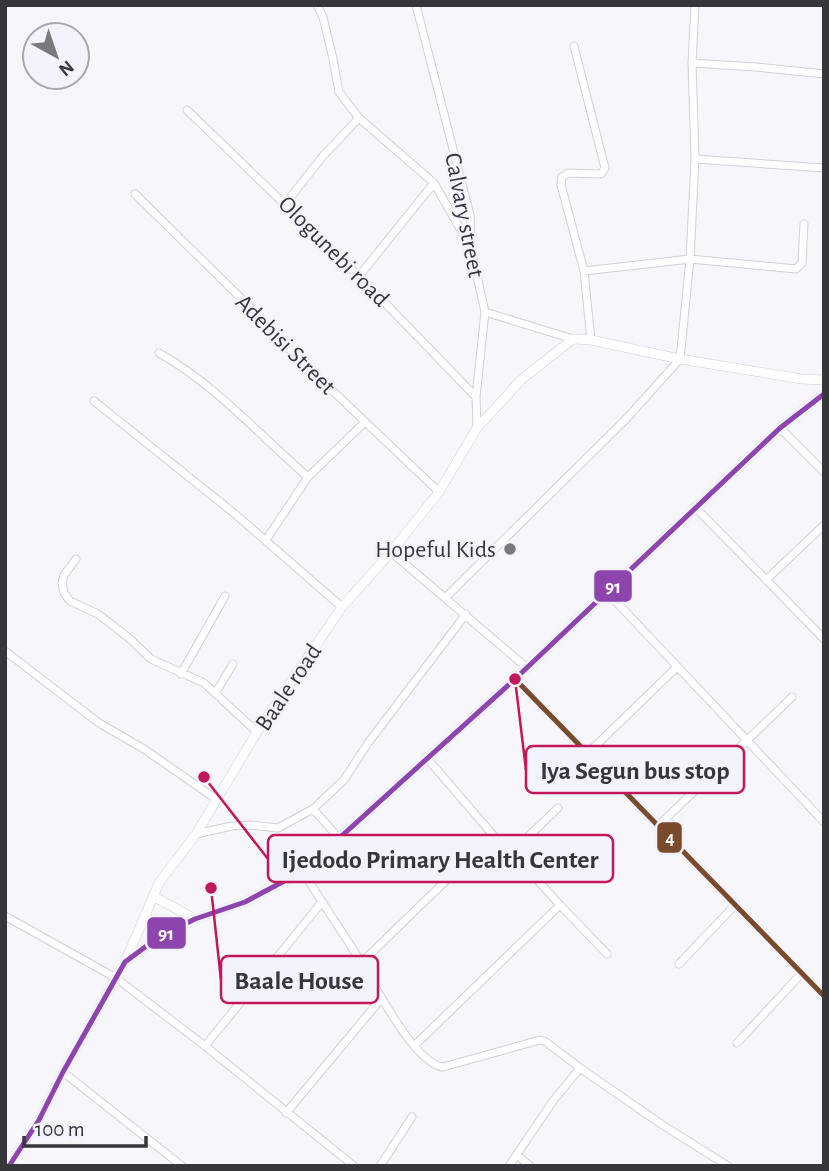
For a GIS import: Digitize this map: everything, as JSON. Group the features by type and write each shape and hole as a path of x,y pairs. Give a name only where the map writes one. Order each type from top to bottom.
{"street":[{"path":"317,5 323,17 339,92 359,118 434,183 471,248"},
{"name":"Calvary street","path":"416,5 470,215 471,248 485,312 476,397 477,428"},
{"path":"445,597 627,418 680,359 690,259 695,159 692,63 695,5"},
{"path":"574,46 605,168 601,174 568,173 562,177 561,185 584,271 591,340"},
{"path":"692,63 756,66 824,74"},
{"name":"Ologunebi road","path":"187,110 359,276 476,397"},
{"path":"286,204 323,156 359,118"},
{"path":"695,159 824,168"},
{"path":"359,276 434,183"},
{"name":"Adebisi Street","path":"135,194 439,492"},
{"path":"584,271 690,259 796,269 802,263 804,224"},
{"path":"485,312 573,340 591,340 680,359 802,379 824,380"},
{"name":"Baale road","path":"9,1166 39,1120 125,962 159,883 196,834 257,732 342,607 439,492 477,428 522,379 573,340"},
{"path":"159,354 207,384 308,477"},
{"path":"125,962 160,936 195,919 244,902 303,871 515,679 780,428 824,394"},
{"path":"94,401 266,540 342,607"},
{"path":"266,540 308,477 365,422"},
{"path":"780,428 824,472"},
{"path":"695,507 824,639"},
{"path":"766,580 824,525"},
{"path":"391,552 526,667"},
{"path":"76,559 64,575 62,583 64,593 70,601 98,614 151,659 204,683 257,732"},
{"path":"606,591 747,743 822,816"},
{"path":"181,674 225,596"},
{"path":"196,834 232,826 266,825 278,828 313,809 345,780 368,743 466,614"},
{"path":"5,651 99,723 144,749 216,799"},
{"path":"216,692 233,664"},
{"path":"587,754 676,668"},
{"path":"515,679 824,996"},
{"path":"658,826 792,697"},
{"path":"426,757 493,835 607,954"},
{"path":"512,852 558,808"},
{"path":"313,809 339,838"},
{"path":"362,963 493,835"},
{"path":"303,871 362,963 381,999 414,1046 432,1063 443,1067 540,1040 551,1045 661,1124 728,1166"},
{"path":"153,895 195,919"},
{"path":"205,1046 322,902"},
{"path":"679,964 736,904"},
{"path":"414,1046 560,905"},
{"path":"5,916 116,978 354,1166"},
{"path":"737,1044 802,974"},
{"path":"286,1113 381,999"},
{"path":"509,1166 552,1101 580,1068"},
{"path":"63,1072 182,1166"},
{"path":"380,1166 412,1117"},
{"path":"517,1154 530,1166"}],"transit line":[{"name":"91","path":"9,1166 39,1120 125,962 160,936 195,919 245,902 303,871 515,679 780,428 824,394"},
{"name":"4","path":"515,679 824,996"}],"place":[{"name":"Hopeful Kids","path":"510,549"},
{"name":"Iya Segun bus stop","path":"515,679"},
{"name":"Ijedodo Primary Health Center","path":"204,777"},
{"name":"Baale House","path":"211,888"}]}
